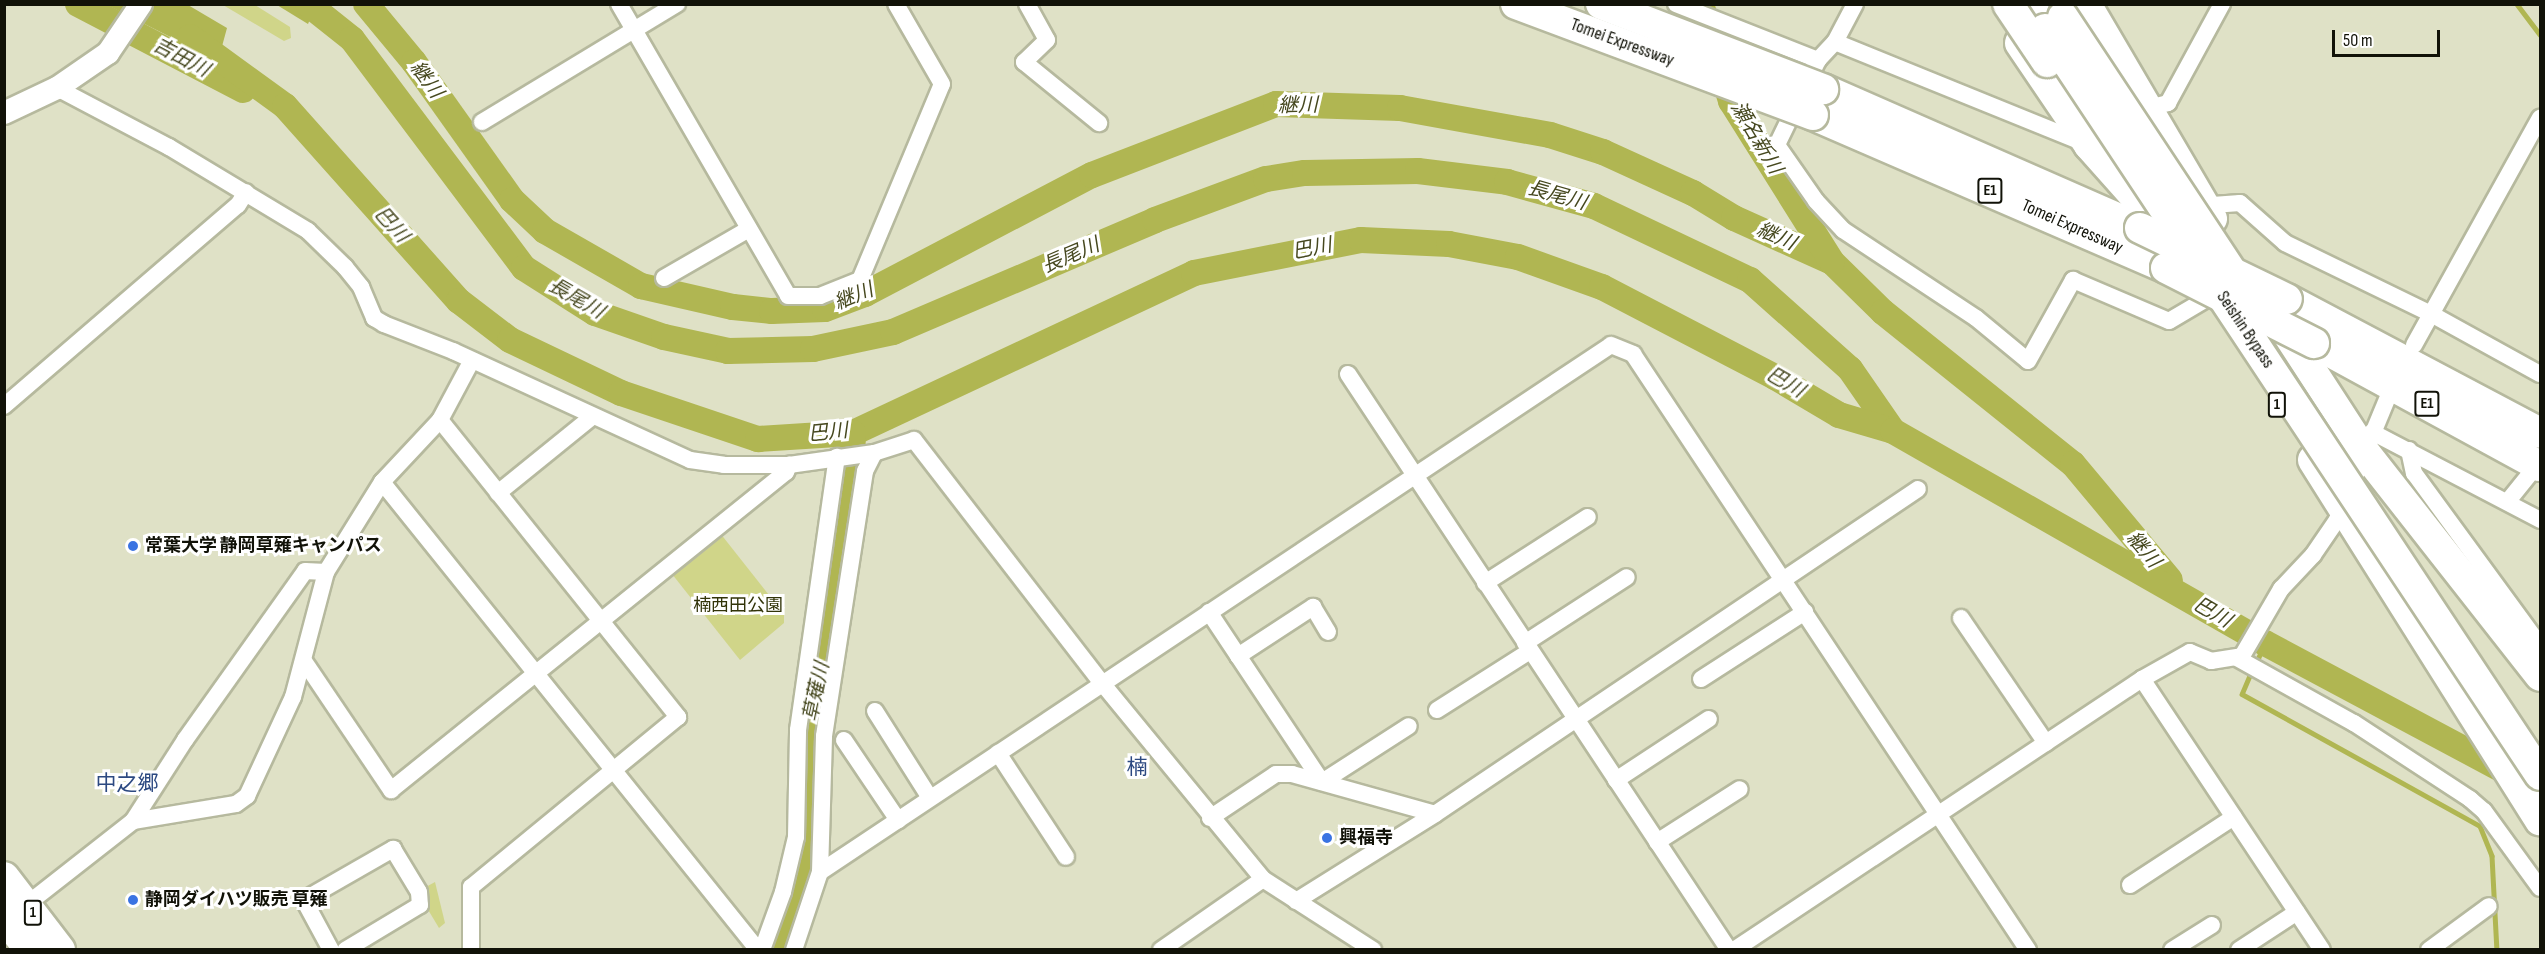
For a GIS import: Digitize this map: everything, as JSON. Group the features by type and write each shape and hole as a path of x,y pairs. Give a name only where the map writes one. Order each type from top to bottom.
{"highway":[{"name":"Tomei Expressway","path":"1516,4 1818,102 2148,223 2286,299 2541,433"},
{"name":"Tomei Expressway","path":"1601,4 1818,102 2166,268 2314,343 2535,470"},
{"name":"1","path":"1994,4 2089,145 2148,223 2230,304"},
{"name":"1","path":"2008,4 2142,198 2230,304 2343,505 2541,820"},
{"name":"Seishin Bypass","path":"2029,4 2541,775"},
{"name":"Seishin Bypass","path":"2055,4 2230,304 2541,739"},
{"path":"2073,4 2131,94 2230,304"},
{"path":"2086,4 2203,205 2368,441 2541,676"},
{"name":"1","path":"4,877 30,950"},
{"name":"1","path":"15,911 60,950"}],"main road":[{"path":"4,113 57,88 108,53 124,34 141,4"}],"street":[{"path":"619,4 788,296 820,296 860,280 942,84 896,4"},
{"path":"482,122 676,4"},
{"path":"1027,4 1047,39 1024,62 1099,123"},
{"path":"1676,4 1818,60"},
{"path":"1718,4 1723,23"},
{"path":"1855,4 1835,42 1818,60 1777,145 1803,183 1843,230 1976,318 2028,361 2073,280 2169,321 2230,304"},
{"path":"2148,108 2168,103 2222,4"},
{"path":"1835,42 2089,145"},
{"path":"57,88 246,192 308,231 345,267 361,287 374,318 690,460 724,465 789,465 874,453 914,440 1102,683 1210,818 1263,879 1370,949"},
{"path":"2414,345 2433,315 2541,118"},
{"path":"4,406 238,205 246,192"},
{"path":"2148,223 2203,205 2240,203 2285,243 2433,315 2541,374"},
{"path":"664,278 748,229"},
{"path":"820,872 1611,345 1633,354 2028,950"},
{"path":"133,821 236,804 247,796 282,724 304,661 326,572 382,482 440,420 471,362"},
{"path":"1348,374 1729,950"},
{"path":"2239,657 2278,594 2313,555 2343,505 2388,397"},
{"path":"498,493 592,417"},
{"path":"440,420 678,717 471,888 472,949"},
{"path":"2368,441 2409,450 2541,520"},
{"path":"2409,450 2414,473 2541,645"},
{"path":"794,950 820,872 824,736 865,471 874,453"},
{"path":"382,482 612,771 760,950 783,892 796,837 798,730 837,457"},
{"path":"304,661 391,790 786,472 789,465"},
{"path":"2508,501 2535,470"},
{"path":"1296,901 1435,814 1918,489"},
{"path":"1485,583 1588,517"},
{"path":"15,911 133,821 185,740 305,571 326,572"},
{"path":"1437,710 1627,577"},
{"path":"1238,656 1313,607 1328,632"},
{"path":"1209,612 1322,782"},
{"path":"1701,679 1805,612"},
{"path":"1961,618 2046,743"},
{"path":"1734,950 2142,679 2190,652 2211,661 2239,657 2354,723 2470,799 2484,811 2541,888"},
{"path":"2142,679 2322,950"},
{"path":"874,711 930,798"},
{"path":"1616,780 1710,719"},
{"path":"1322,782 1409,726"},
{"path":"844,740 898,820"},
{"path":"998,753 1066,857"},
{"path":"1210,818 1276,774 1322,782 1435,814"},
{"path":"1657,842 1740,789"},
{"path":"2130,885 2234,817"},
{"path":"331,950 304,900 393,849 419,892 420,905 353,948"},
{"path":"1161,950 1263,879"},
{"path":"2429,950 2489,906"},
{"path":"2240,950 2297,912"},
{"path":"2172,950 2212,925"}],"green space":[{"path":"223,5 255,5 290,27 291,38 284,41"},
{"name":"楠西田公園","path":"720,533 784,614 784,623 740,660 672,574"},
{"path":"435,882 445,923 439,928 427,908 424,888"}],"shaded area":[{"path":"107,5 188,5 227,28 218,61"},
{"path":"277,5 316,5 308,24"}],"waterway":[{"name":"吉田川","path":"78,4 243,90"},
{"name":"長尾川","path":"308,4 352,39 524,268 595,313 664,337 728,351 813,349 893,332 1155,220 1266,179 1305,173 1418,171 1507,182 1594,206 1750,280 1850,369 1893,431"},
{"name":"継川","path":"366,4 414,62 512,200 545,231 641,286 733,307 772,311 825,309 865,294 1092,175 1276,104 1400,108 1550,135 1603,152 1693,193 1734,218 1832,262 1883,312 2073,464 2170,580"},
{"name":"瀬名新川","path":"1701,4 1731,101 1832,262"},
{"path":"2517,4 2540,34"},
{"name":"巴川","path":"190,37 285,106 459,301 510,340 621,393 758,439 853,433 1194,273 1361,240 1449,244 1518,257 1602,287 1775,377 1839,415 1893,431 2265,643 2540,790"},
{"name":"草薙川","path":"776,950 804,867 808,726 841,588 850,512 853,433"},
{"path":"2256,663 2265,643"},
{"path":"2252,671 2242,694 2480,826 2492,856 2497,950"}],"place":[{"name":"常葉大学 静岡草薙キャンパス","path":"133,546"},
{"name":"興福寺","path":"1327,838"},
{"name":"静岡ダイハツ販売 草薙","path":"133,900"}],"district":[{"name":"楠","path":"1137,768"},
{"name":"中之郷","path":"127,784"}]}
